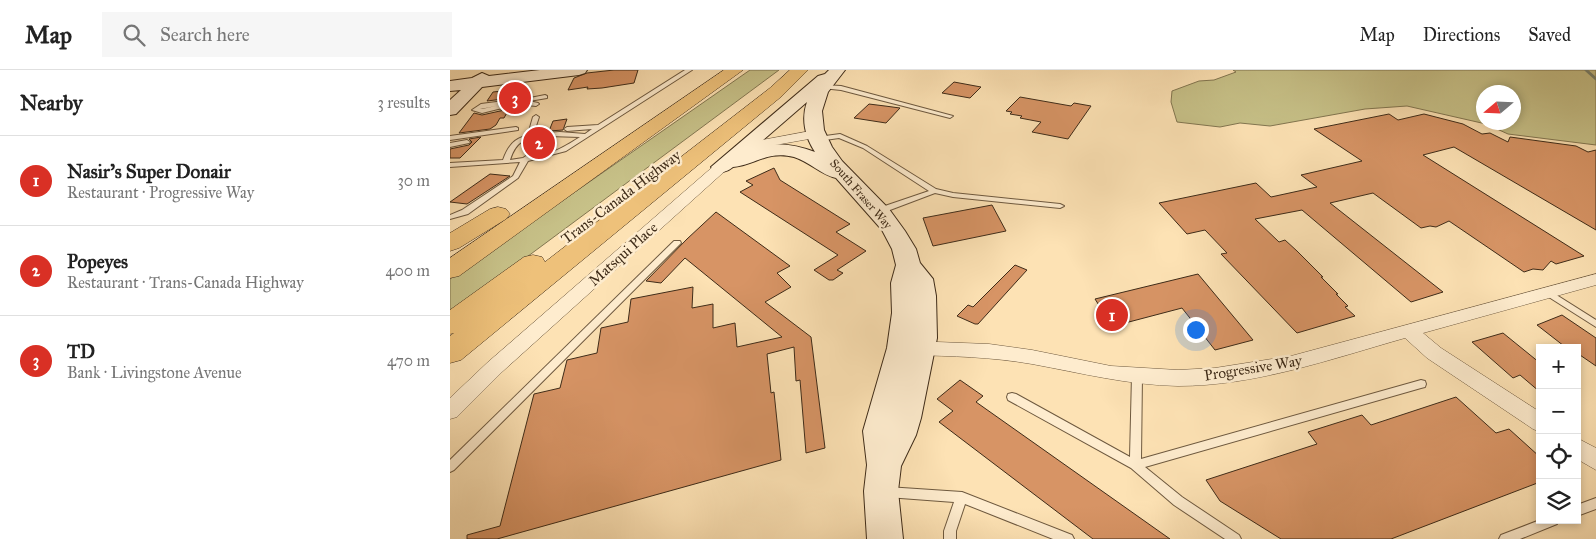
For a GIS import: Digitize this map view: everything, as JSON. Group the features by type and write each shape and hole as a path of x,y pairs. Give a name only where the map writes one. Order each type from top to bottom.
{"highway":[{"path":"450,245 718,70"},
{"path":"450,270 735,70"},
{"name":"Trans-Canada Highway","path":"450,324 792,70"},
{"path":"450,352 776,92 800,70"}],"street":[{"path":"464,83 539,70"},
{"path":"464,83 579,70"},
{"path":"720,167 836,70"},
{"name":"South Fraser Way","path":"836,70 817,100 814,114 817,137 828,157 879,211 903,248 908,265 921,279 925,310 879,431 885,539"},
{"path":"450,110 464,83"},
{"name":"Matsqui Place","path":"450,410 495,367 720,167 747,150 761,144 817,137"},
{"path":"720,167 758,152 791,150 816,159 850,182"},
{"name":"Progressive Way","path":"911,348 989,351 1042,358 1111,373 1187,377 1215,376 1291,364 1596,279"},
{"path":"1408,331 1434,353 1536,419"},
{"path":"1581,450 1596,460"}],"lane":[{"path":"450,165 506,161 555,153 572,146 689,70"},
{"path":"824,87 842,88 950,116"},
{"path":"536,104 527,103 482,111 475,110 481,106 545,97"},
{"path":"536,117 531,128 532,131 537,132 601,127"},
{"path":"450,138 514,132 450,145"},
{"path":"506,161 514,144 527,138 564,133 587,136"},
{"path":"817,137 840,136 865,146 934,191 1060,206"},
{"path":"450,217 465,212 516,177 526,158"},
{"path":"879,211 934,191"},
{"path":"450,468 677,244"},
{"path":"1547,292 1596,324"},
{"path":"1135,465 1137,375"},
{"path":"1135,465 1420,384"},
{"path":"1012,396 1135,465 1178,501 1235,539"},
{"path":"883,478 962,497 1068,539"},
{"path":"950,539 950,531 962,497"},
{"path":"1581,509 1596,503"},
{"path":"1505,539 1543,524"}],"shaded area":[{"path":"750,70 779,70 450,314 450,279"},
{"path":"1233,70 1596,70 1596,145 1508,134 1499,130 1521,130 1521,85 1476,85 1476,122 1407,106 1365,109 1270,126 1240,123 1220,127 1177,122 1171,102 1172,91 1199,81 1214,80 1236,72"}],"building":[{"path":"638,70 634,83 602,88 587,89 588,87 568,90 574,78 587,73"},
{"path":"954,82 981,87 970,98 942,93"},
{"path":"530,88 522,99 519,97 487,101 493,92"},
{"path":"1020,97 1071,106 1074,103 1091,106 1068,139 1032,132 1041,122 1020,118 1022,116 1010,114 1012,112 1006,111"},
{"path":"869,104 900,108 886,123 854,118"},
{"path":"509,109 504,118 500,118 496,125 490,129 459,133 474,113 482,115"},
{"path":"1389,114 1398,120 1424,114 1463,124 1482,134 1490,133 1508,142 1510,137 1576,146 1588,152 1596,150 1596,230 1454,147 1423,155 1584,256 1556,264 1551,261 1543,270 1533,269 1524,272 1449,221 1436,227 1421,228 1373,193 1330,203 1443,292 1411,302 1302,210 1255,219 1279,242 1285,240 1297,251 1323,277 1321,277 1348,306 1345,307 1355,316 1297,333 1221,254 1227,253 1205,230 1187,234 1159,203 1256,183 1271,197 1317,187 1301,175 1362,161 1314,129"},
{"path":"567,119 563,130 549,131 553,121"},
{"path":"481,137 460,158 450,158 450,149 469,145 472,142 469,139"},
{"path":"774,168 780,180 850,224 836,232 866,251 837,270 843,273 833,280 829,280 814,270 838,255 740,192 753,185 746,181"},
{"path":"490,174 510,176 467,204 450,202"},
{"path":"992,205 1006,231 933,246 923,218"},
{"path":"716,212 790,266 777,273 791,287 765,302 811,337 825,448 806,453 800,380 796,381 794,347 767,354 771,393 774,392 781,460 497,539 467,539 467,535 500,526 534,394 560,388 567,360 597,353 601,328 628,322 631,299 693,287 692,308 713,304 713,328 735,323 737,347 782,337 685,258 661,283 646,281"},
{"path":"1015,265 1027,270 978,324 957,316 968,305 973,307"},
{"path":"1198,274 1253,340 1215,350 1182,308 1125,323 1121,318 1109,321 1095,299"},
{"path":"1562,315 1596,338 1596,366 1581,356 1581,344 1561,344 1537,325"},
{"path":"1503,333 1536,360 1536,389 1520,375 1513,378 1472,342"},
{"path":"960,380 983,396 976,402 1170,539 1093,539 939,422 953,411 937,399"},
{"path":"1456,397 1496,433 1509,429 1536,453 1536,484 1391,539 1281,539 1220,501 1206,480 1317,444 1308,432 1362,415 1371,425"}],"waterway":[{"path":"1586,70 1596,79"}],"place":[{"name":"TD","path":"515,98"},
{"name":"Popeyes","path":"539,143"},
{"name":"Nasir's Super Donair","path":"1112,315"}]}
